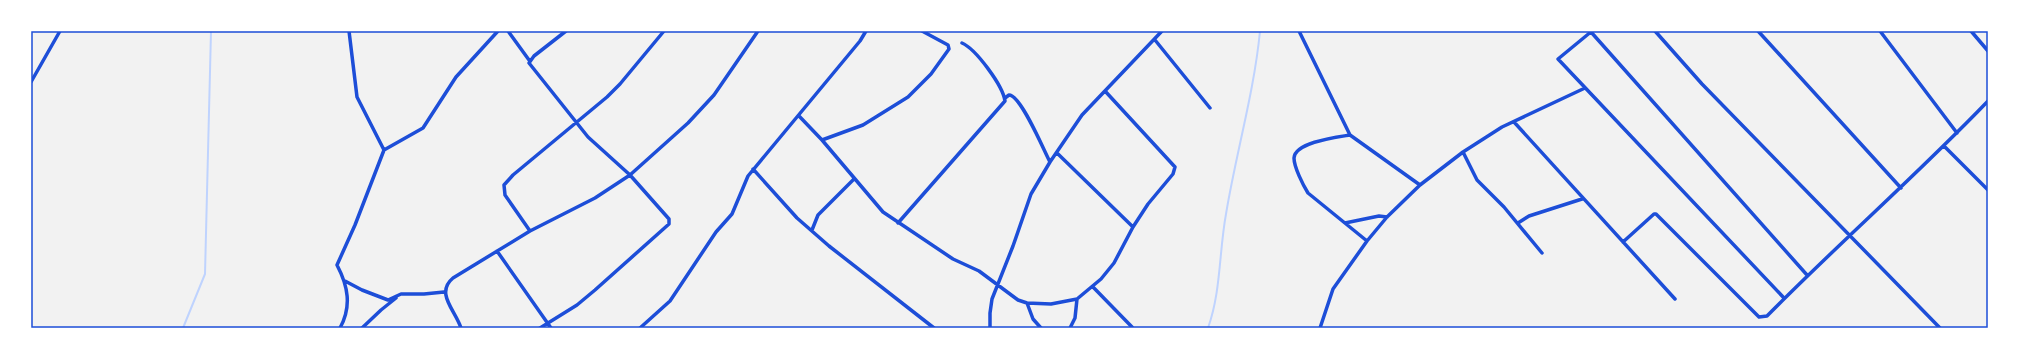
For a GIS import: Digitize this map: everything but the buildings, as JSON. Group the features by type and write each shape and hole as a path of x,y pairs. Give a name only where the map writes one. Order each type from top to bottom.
{"street":[{"path":"31,82 59,33 54,31"},
{"path":"349,31 357,97 384,150"},
{"path":"340,328 348,311 345,281 337,265 355,225 384,150 423,128 456,77 498,31"},
{"path":"508,31 529,60 529,63 588,137 630,175 669,219 668,224 595,290 548,324 540,328"},
{"path":"529,60 566,31"},
{"path":"530,231 505,195 504,186 513,175 577,123 620,84 664,31"},
{"path":"461,328 444,292 446,284 453,278 530,231 595,198 630,175 688,123 714,95 758,31"},
{"path":"640,328 670,301 716,232 732,214 748,176 753,169 799,116 860,41 866,31"},
{"path":"822,140 863,125 908,97 931,74 949,49 948,45 922,31"},
{"path":"990,328 992,299 1031,194 1056,152 1082,115 1162,31"},
{"path":"1299,31 1350,135 1420,185"},
{"path":"1784,298 1558,59 1592,31 1807,275"},
{"path":"1655,31 1702,84 1940,328"},
{"path":"1758,31 1901,188"},
{"path":"1880,31 1957,133"},
{"path":"1971,31 1988,52"},
{"path":"1155,40 1210,108"},
{"path":"962,43 976,53 988,68 1005,98"},
{"path":"1320,328 1333,289 1367,241 1387,218 1420,185 1463,152 1502,127 1585,88"},
{"path":"799,116 822,140 883,212 953,259 979,271 1018,300 1027,303 1051,304 1077,298 1093,287 1114,263 1148,204 1173,174 1175,167 1105,91"},
{"path":"898,223 982,128 1005,101 1005,98 1013,95 1016,98 1050,162"},
{"path":"1623,242 1654,214 1656,214 1759,317 1767,316 1807,275 1901,188 1988,101"},
{"path":"1514,122 1582,199 1675,299"},
{"path":"1350,135 1311,142 1295,154 1294,158 1302,184 1308,193 1367,241"},
{"path":"1944,146 1988,190"},
{"path":"1056,152 1133,228"},
{"path":"1463,152 1477,180 1504,207 1542,253"},
{"path":"753,169 797,218 829,246 934,328"},
{"path":"812,230 818,215 854,179"},
{"path":"1518,224 1529,216 1582,199"},
{"path":"1345,223 1378,216 1387,218"},
{"path":"497,251 551,328"},
{"path":"345,281 362,290 388,300 401,294 444,292"},
{"path":"1093,287 1132,327"},
{"path":"362,328 401,294"},
{"path":"1070,328 1075,318 1077,298"},
{"path":"1027,303 1033,319 1040,328"}],"waterway":[{"path":"183,328 205,274 211,31"},
{"path":"1208,328 1218,286 1226,214 1254,77 1260,31"}]}
